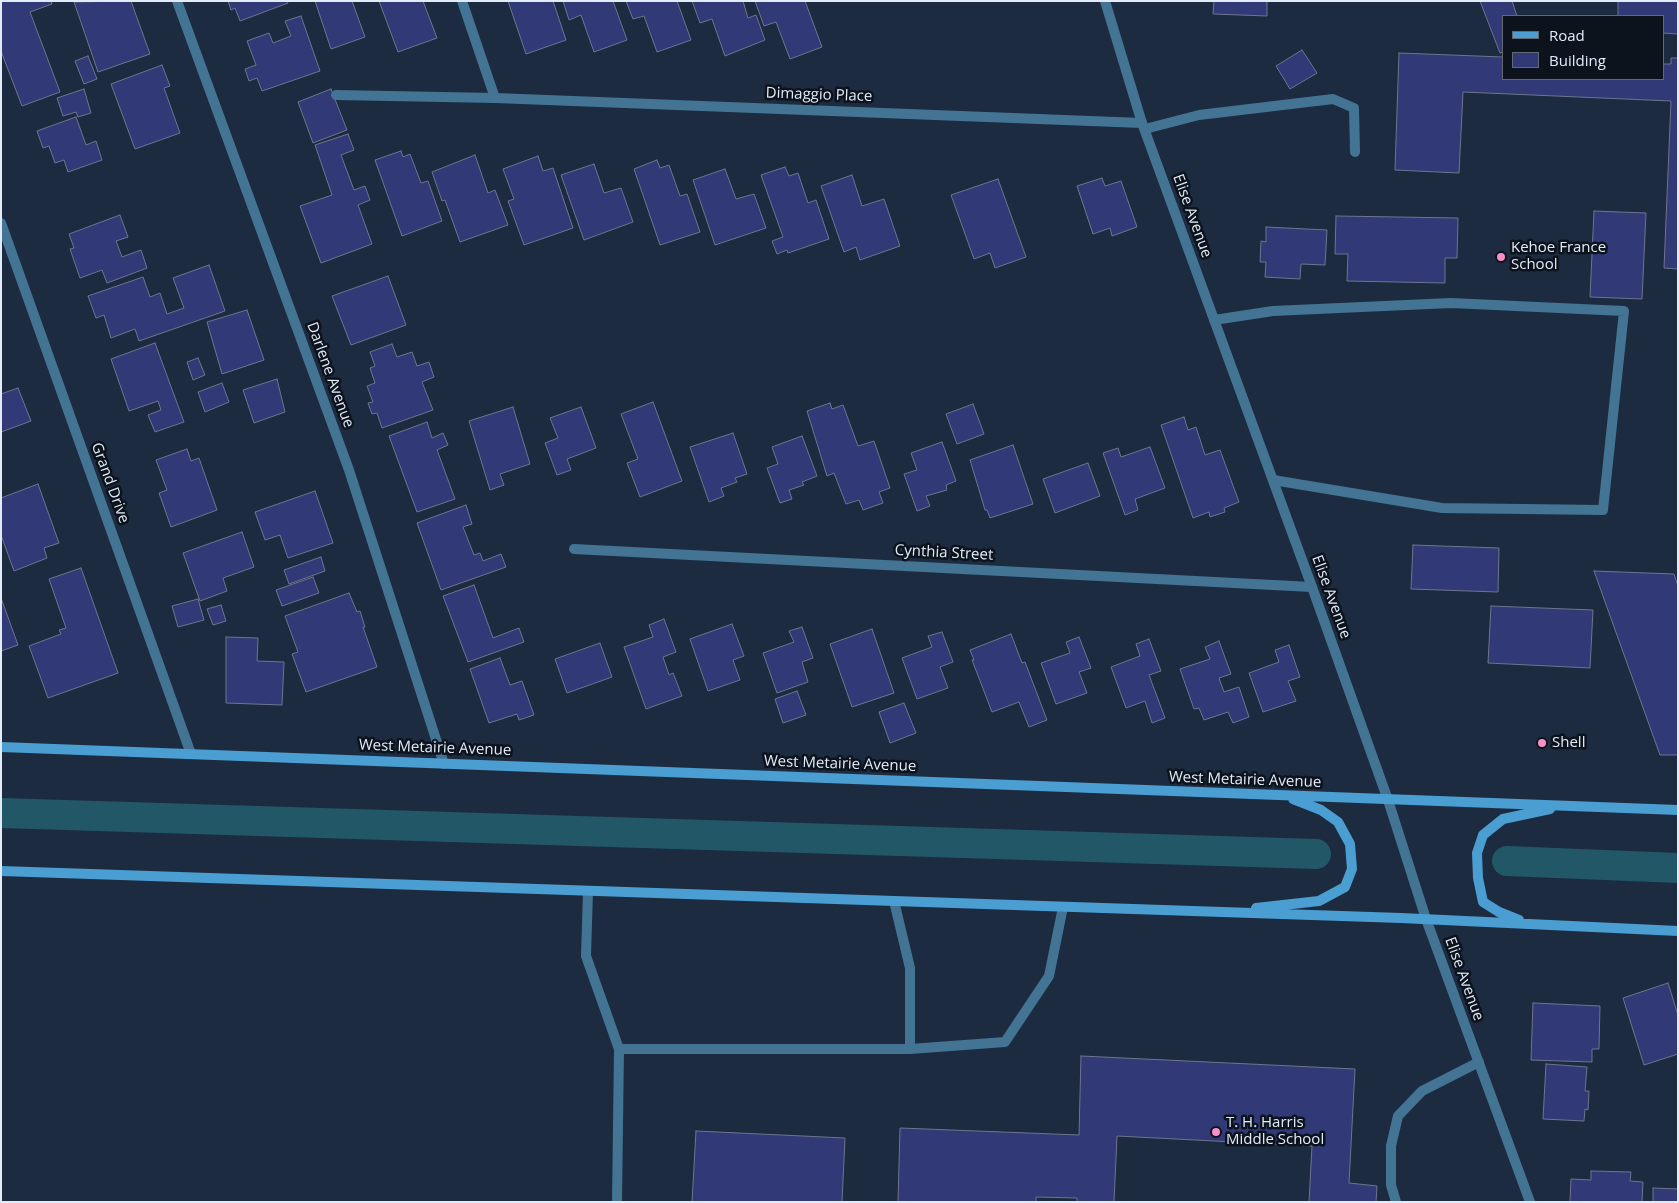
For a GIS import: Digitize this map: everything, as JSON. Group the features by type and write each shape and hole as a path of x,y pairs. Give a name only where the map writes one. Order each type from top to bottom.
{"main road":[{"name":"West Metairie Avenue","path":"1,747 1678,810"},
{"path":"1223,912 1319,901 1345,887 1352,869 1350,844 1338,822 1322,810 1285,796"},
{"path":"1527,924 1498,912 1483,902 1478,878 1477,853 1483,835 1503,819 1566,806"},
{"path":"1,871 1426,919 1678,931"}],"street":[{"name":"Darlene Avenue","path":"177,1 349,470 444,764"},
{"path":"462,1 496,98"},
{"name":"Elise Avenue","path":"1105,1 1144,126 1312,587 1388,800 1426,919 1530,1202"},
{"name":"Dimaggio Place","path":"336,96 496,98 1144,126 1199,115 1333,99 1354,108 1355,152"},
{"name":"Grand Drive","path":"1,223 191,754"},
{"path":"1214,320 1272,311 1451,303 1624,311 1603,510 1442,508 1273,480"},
{"name":"Cynthia Street","path":"574,549 1312,587"},
{"path":"588,891 586,956 619,1049 617,1202"},
{"path":"894,901 910,968 910,1049"},
{"path":"619,1049 910,1049 1006,1042 1049,976 1063,907"},
{"path":"1396,1202 1391,1185 1391,1146 1398,1116 1422,1091 1479,1062"}],"building":[{"path":"1,1 51,1 52,4 30,12 60,92 22,106 1,51"},
{"path":"131,1 150,54 98,72 74,2"},
{"path":"228,1 287,1 288,3 240,21 235,8 231,10"},
{"path":"315,1 352,1 365,37 331,49"},
{"path":"379,1 423,1 437,38 398,52"},
{"path":"508,1 553,1 566,40 526,54"},
{"path":"563,1 613,1 627,40 594,52 581,15 569,20"},
{"path":"626,1 677,1 691,40 657,52 644,16 633,19"},
{"path":"692,1 743,1 748,18 756,15 765,40 725,56 712,19 700,23"},
{"path":"755,1 805,1 822,47 790,59 776,22 764,26"},
{"path":"1214,1 1267,1 1267,16 1213,14"},
{"path":"1480,1 1512,1 1517,15 1502,15 1502,52 1500,53"},
{"path":"1618,1 1678,1 1678,34 1664,33 1664,15 1618,15"},
{"path":"301,16 320,71 262,91 257,78 249,81 245,69 256,65 247,41 269,33 273,43 291,36 285,21"},
{"path":"1302,50 1317,73 1290,89 1276,66"},
{"path":"1399,53 1502,57 1502,80 1664,80 1664,64 1671,64 1671,58 1678,58 1678,269 1664,268 1671,101 1463,92 1459,173 1395,170"},
{"path":"88,56 97,79 84,84 75,61"},
{"path":"162,65 170,86 164,88 180,133 135,149 111,84"},
{"path":"84,89 91,113 78,117 76,112 63,116 57,98"},
{"path":"331,89 347,130 313,143 298,102"},
{"path":"76,117 86,145 96,141 102,160 68,172 64,160 55,163 49,146 43,148 37,131"},
{"path":"348,134 354,150 341,155 354,190 365,186 370,200 358,205 372,244 321,263 300,206 332,195 315,145"},
{"path":"401,151 403,157 410,154 421,183 428,181 442,221 402,236 375,160"},
{"path":"475,155 488,193 495,190 508,225 460,242 445,200 442,201 432,172"},
{"path":"538,156 543,171 553,168 573,228 524,245 508,201 514,199 503,169"},
{"path":"657,160 660,168 669,165 680,196 687,194 700,232 660,245 634,169"},
{"path":"594,164 604,193 621,188 633,222 584,240 561,175"},
{"path":"785,167 789,176 798,173 808,203 816,200 829,239 788,253 787,250 777,254 772,241 783,237 761,175"},
{"path":"725,169 736,199 754,194 766,228 715,245 693,180"},
{"path":"852,175 862,206 884,199 900,246 860,260 856,247 844,252 821,186"},
{"path":"1102,178 1105,186 1121,181 1137,227 1112,236 1110,228 1093,234 1077,186"},
{"path":"998,179 1026,257 995,268 990,253 974,259 951,195"},
{"path":"1594,211 1646,213 1642,299 1590,297"},
{"path":"120,215 128,237 116,241 122,257 141,250 147,268 107,283 102,270 80,278 70,249 74,248 69,234"},
{"path":"1336,216 1458,218 1457,258 1445,258 1445,283 1347,281 1348,254 1335,254"},
{"path":"1266,227 1327,230 1325,265 1301,264 1300,279 1265,277 1266,262 1260,262 1261,241 1266,242"},
{"path":"209,265 225,311 139,341 135,329 111,338 104,315 96,318 88,296 143,277 150,297 160,293 167,314 184,308 173,278"},
{"path":"388,276 406,325 351,345 332,296"},
{"path":"247,310 264,360 222,374 207,322"},
{"path":"155,343 184,422 155,432 148,415 161,410 158,401 129,411 111,359"},
{"path":"392,344 397,357 412,352 417,366 429,362 434,377 422,382 433,410 382,428 377,413 372,414 368,403 373,402 367,386 375,383 370,368 375,366 370,352"},
{"path":"198,358 205,375 193,380 187,362"},
{"path":"277,379 285,412 254,423 243,390"},
{"path":"222,383 229,402 205,412 198,392"},
{"path":"18,388 31,421 1,432 1,394"},
{"path":"653,402 682,481 640,497 627,463 638,459 621,414"},
{"path":"830,403 832,409 843,405 858,446 874,441 890,488 879,492 883,503 863,510 859,500 846,504 834,473 827,476 807,411"},
{"path":"973,404 984,434 957,444 946,414"},
{"path":"513,407 530,464 500,474 504,485 490,490 469,421"},
{"path":"581,407 596,448 567,459 571,470 557,475 545,443 558,438 550,418"},
{"path":"1184,417 1188,430 1196,427 1205,455 1220,450 1239,502 1224,508 1225,512 1210,517 1209,512 1193,518 1161,425"},
{"path":"427,422 432,438 443,433 448,445 437,450 455,499 417,512 389,436"},
{"path":"733,433 747,474 735,478 737,482 721,488 724,496 709,502 690,447"},
{"path":"802,436 817,476 802,482 804,485 789,490 792,499 780,503 767,468 778,464 772,447"},
{"path":"942,442 956,481 946,485 947,490 926,496 930,506 917,511 904,474 917,470 911,453"},
{"path":"1013,445 1033,504 990,518 987,510 985,510 970,460"},
{"path":"1150,447 1165,488 1135,499 1138,510 1125,515 1103,453 1118,448 1121,457"},
{"path":"187,449 191,461 199,458 217,510 171,527 159,493 167,490 156,460"},
{"path":"1088,463 1100,496 1055,513 1043,479"},
{"path":"38,484 59,543 44,548 47,558 14,571 1,535 1,498"},
{"path":"315,491 333,543 288,558 280,535 265,540 255,512"},
{"path":"466,505 472,524 463,527 474,555 480,553 483,561 501,554 506,567 441,590 417,523"},
{"path":"242,532 254,567 223,578 227,591 200,601 183,553"},
{"path":"1413,545 1499,548 1498,592 1411,589"},
{"path":"321,557 325,571 289,584 284,570"},
{"path":"81,568 118,673 48,698 29,646 61,634 59,630 66,628 49,579"},
{"path":"1594,571 1674,574 1678,586 1678,755 1660,755"},
{"path":"313,577 319,593 282,606 276,590"},
{"path":"474,585 493,638 519,628 524,642 468,662 443,596"},
{"path":"349,593 357,612 360,611 365,627 363,627 377,667 306,692 292,654 298,652 285,616"},
{"path":"1,598 18,645 1,651"},
{"path":"198,599 204,620 178,627 172,606"},
{"path":"221,605 226,621 213,625 207,609"},
{"path":"1491,606 1593,610 1590,668 1488,663"},
{"path":"664,619 676,652 663,657 669,675 673,673 682,696 646,709 624,647 653,637 649,625"},
{"path":"732,624 744,656 733,660 740,680 708,691 690,639"},
{"path":"802,627 813,658 802,662 808,682 777,693 763,653 794,642 789,631"},
{"path":"872,629 894,693 852,707 830,644"},
{"path":"942,632 953,662 940,667 948,688 917,699 902,658 932,647 928,636"},
{"path":"1011,634 1022,663 1025,662 1047,720 1029,727 1019,702 992,712 970,650"},
{"path":"226,637 258,638 257,661 284,662 282,705 226,703"},
{"path":"1079,637 1091,668 1079,672 1087,693 1056,704 1041,663 1070,653 1066,642"},
{"path":"1149,639 1161,671 1149,675 1165,718 1152,723 1145,701 1126,708 1111,667 1140,656 1136,644"},
{"path":"1219,641 1231,674 1219,678 1224,692 1239,687 1249,717 1233,723 1228,712 1204,720 1199,708 1194,709 1180,669 1210,659 1205,647"},
{"path":"600,643 612,677 567,693 555,659"},
{"path":"1289,645 1300,677 1288,681 1296,701 1263,712 1249,673 1279,662 1275,650"},
{"path":"500,658 510,685 522,681 534,715 519,720 517,714 489,723 470,669"},
{"path":"797,691 806,715 783,723 775,699"},
{"path":"904,703 916,733 890,743 879,712"},
{"path":"1668,983 1678,1015 1678,1054 1644,1065 1623,998"},
{"path":"1533,1003 1600,1006 1599,1049 1592,1049 1592,1062 1531,1060"},
{"name":"T. H. Harris Middle School","path":"1081,1056 1355,1069 1349,1183 1377,1186 1376,1202 1309,1202 1312,1146 1117,1136 1114,1202 1077,1202 1077,1198 1036,1197 1036,1202 898,1202 900,1128 1079,1135"},
{"path":"1546,1064 1587,1067 1585,1091 1589,1091 1588,1110 1585,1109 1584,1121 1543,1119"},
{"path":"696,1131 845,1138 842,1202 692,1202"},
{"path":"1591,1171 1631,1172 1630,1181 1643,1182 1642,1202 1570,1202 1571,1179 1591,1180"},
{"path":"1653,1188 1678,1189 1678,1202 1653,1202"}],"waterway":[{"path":"1,813 1316,854"},
{"path":"1507,861 1678,868"}],"place":[{"name":"Kehoe France School","path":"1501,257"},
{"name":"Shell","path":"1542,743"},
{"name":"T. H. Harris Middle School","path":"1216,1132"}]}
